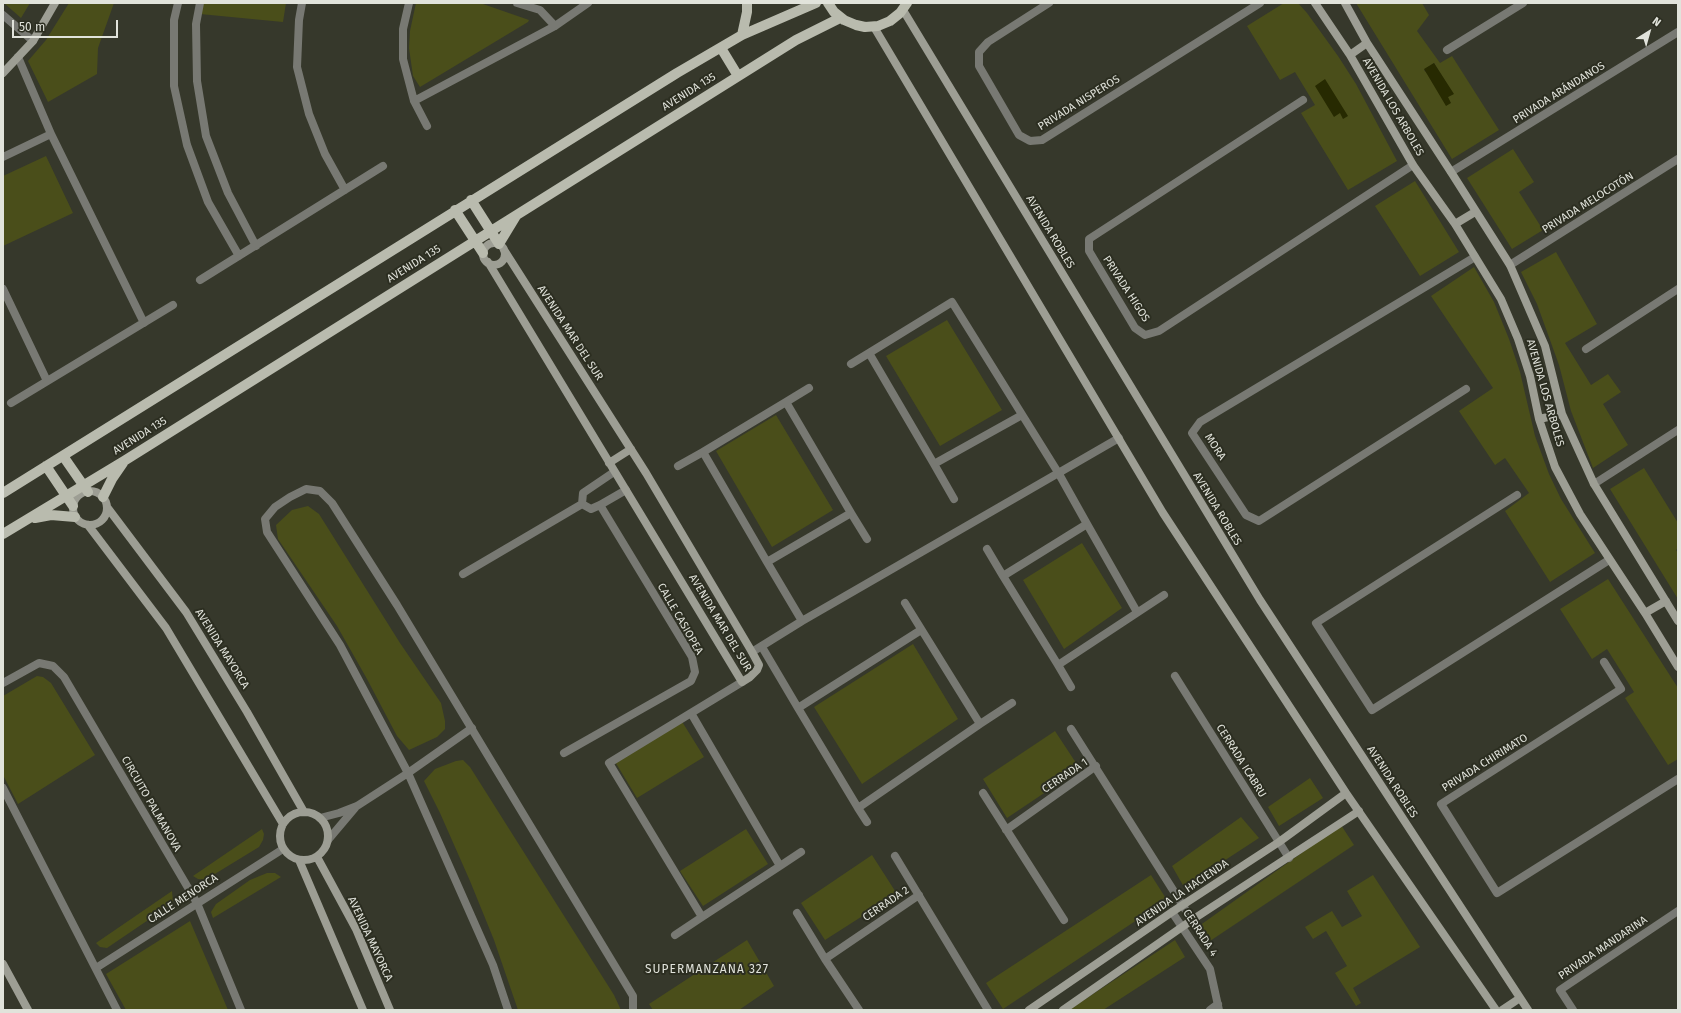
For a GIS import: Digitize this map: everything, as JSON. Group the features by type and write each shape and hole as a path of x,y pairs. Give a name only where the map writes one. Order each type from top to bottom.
{"main road":[{"path":"742,35 747,12 747,3"},
{"name":"AVENIDA 135","path":"3,492 677,73 742,35 816,3"},
{"path":"828,3 840,18 856,26 874,27 890,21 905,6"},
{"name":"AVENIDA 135","path":"3,534 66,496 86,489 124,460 490,230 796,40 840,18"},
{"path":"721,48 738,76"},
{"path":"471,200 502,247 520,212"},
{"path":"455,210 485,258"},
{"path":"453,254 474,251 485,258"},
{"path":"63,456 86,489"},
{"path":"102,497 124,460"},
{"path":"46,466 73,506"},
{"path":"27,520 51,515 75,517"}],"street":[{"path":"3,73 33,41 55,3"},
{"path":"178,3 174,20 174,86 187,145 208,202 239,256"},
{"path":"200,3 196,24 197,80 206,136 228,194 256,246"},
{"path":"302,3 299,20 297,68 309,114 325,154 345,190"},
{"path":"409,3 403,29 403,59 414,101 427,126"},
{"path":"517,3 540,10 555,26"},
{"path":"414,101 555,26 588,3"},
{"name":"PRIVADA NISPEROS","path":"1049,3 988,42 979,52 979,66 1019,135 1030,141 1042,140 1260,3"},
{"name":"AVENIDA LOS ARBOLES","path":"1315,3 1350,55 1413,165 1455,224 1501,298 1518,339 1530,376 1539,419 1555,467 1580,514 1645,613 1678,667"},
{"name":"AVENIDA LOS ARBOLES","path":"1345,3 1367,43 1510,265 1545,346 1562,414 1594,484 1678,621"},
{"path":"1447,50 1523,3"},
{"name":"AVENIDA ROBLES","path":"905,6 1260,600 1528,1010"},
{"path":"3,15 33,41"},
{"path":"874,27 1163,513 1346,792 1496,1010"},
{"name":"PRIVADA ARÁNDANOS","path":"1451,172 1678,32"},
{"path":"1350,55 1367,43"},
{"path":"18,57 52,134 144,323"},
{"name":"PRIVADA HIGOS","path":"1303,100 1089,239 1089,251 1135,328 1145,336 1159,331 1413,165"},
{"path":"3,157 52,134"},
{"name":"PRIVADA MELOCOTÓN","path":"1510,265 1678,159"},
{"path":"200,280 383,166"},
{"path":"1455,224 1475,212"},
{"path":"496,243 502,247 505,256 501,262 494,264 485,258 484,249 489,244 496,243"},
{"name":"AVENIDA MAR DEL SUR","path":"485,258 742,682 757,670 759,665 752,652 631,449 502,247"},
{"name":"MORA","path":"1466,389 1259,521 1246,515 1192,432 1200,422 1475,257"},
{"path":"3,289 47,381"},
{"path":"1586,349 1678,289"},
{"path":"851,364 952,302 1059,474 1137,612"},
{"path":"11,403 173,305"},
{"path":"868,353 954,499"},
{"path":"678,466 809,388"},
{"path":"786,402 867,539"},
{"path":"1539,419 1562,414"},
{"path":"934,464 1022,415"},
{"path":"1594,484 1678,430"},
{"path":"752,652 802,621 1119,438"},
{"path":"609,463 631,449"},
{"path":"703,452 802,621"},
{"path":"582,504 583,493 614,472"},
{"path":"88,526 100,522 104,518 107,507 102,497 86,489 78,496 73,506 75,517 83,524 88,526 166,628 283,824"},
{"path":"508,1010 493,965 408,773 340,645 267,532 265,519 275,507 306,489 320,492 332,503 397,605 633,996 633,1010"},
{"path":"582,504 591,509 600,506 626,490"},
{"path":"1517,495 1316,623 1372,710 1609,560"},
{"path":"463,574 582,504"},
{"name":"CALLE CASIOPEA","path":"564,753 691,681 695,672 692,657 600,506"},
{"name":"AVENIDA MAYORCA","path":"107,507 186,612 247,712 304,812"},
{"path":"767,562 851,513"},
{"path":"1003,576 1087,524"},
{"path":"987,550 1071,687"},
{"path":"1058,665 1164,595"},
{"path":"1645,613 1666,601"},
{"path":"905,603 980,724"},
{"path":"798,708 921,630"},
{"path":"762,647 867,822"},
{"name":"PRIVADA CHIRIMATO","path":"1604,662 1622,689 1441,804 1497,893 1678,779"},
{"name":"CIRCUITO PALMANOVA","path":"3,683 39,663 53,666 64,677 196,903 241,1010"},
{"name":"CERRADA ICABRU","path":"1175,676 1289,858"},
{"path":"702,918 609,762 742,682"},
{"path":"858,808 1012,703"},
{"path":"690,713 780,866"},
{"path":"320,818 357,806 408,773 472,728"},
{"path":"1071,729 1096,766"},
{"name":"CERRADA 1","path":"1006,830 1096,766 1181,906 1192,920"},
{"path":"3,788 117,1010"},
{"name":"AVENIDA LA HACIENDA","path":"1029,1010 1172,912 1279,842 1346,792"},
{"path":"983,793 1064,920"},
{"path":"328,840 327,828 320,818 304,812 292,816 283,824 280,836 283,849 290,856 298,860 308,860 317,857 322,852 328,840 357,806"},
{"path":"1063,1010 1192,920 1359,811"},
{"name":"CALLE MENORCA","path":"96,968 283,849"},
{"path":"675,935 801,852"},
{"path":"895,856 920,895"},
{"name":"AVENIDA MAYORCA","path":"317,857 356,929 390,1010"},
{"path":"298,860 363,1010"},
{"name":"CERRADA 2","path":"825,959 920,895 988,1010"},
{"name":"CERRADA 4","path":"1172,912 1210,969 1219,1007 1210,1010"},
{"name":"PRIVADA MANDARINA","path":"1573,1010 1560,990 1678,912"},
{"path":"797,913 859,1010"},
{"path":"3,964 28,1010"},
{"path":"1502,1010 1520,998"}],"shaded area":[{"path":"4,3 30,3 21,18"},
{"path":"69,3 114,3 98,48 97,74 48,102 28,61 46,40"},
{"path":"203,3 286,3 283,22 200,14"},
{"path":"416,3 480,3 529,20 420,87 413,76 409,48 410,31"},
{"path":"1284,3 1298,3 1338,56 1356,84 1397,161 1348,190 1301,113 1315,105 1295,72 1280,80 1247,26"},
{"path":"1356,3 1422,3 1429,15 1417,31 1440,63 1452,56 1499,130 1452,159","holes":["1434,63 1453,94 1448,97 1424,70"]},
{"path":"1434,63 1454,94 1448,97 1451,103 1446,106 1424,69"},
{"path":"1325,79 1348,116 1343,119 1340,113 1334,117 1315,86"},
{"path":"1513,149 1534,182 1519,192 1543,230 1512,249 1467,178"},
{"path":"46,156 73,213 3,246 3,176"},
{"path":"1415,181 1459,252 1420,276 1375,206"},
{"path":"1556,252 1597,324 1565,343 1591,385 1608,374 1621,392 1603,404 1628,445 1593,468 1571,411 1559,365 1537,304 1521,272"},
{"path":"1474,267 1494,302 1509,339 1520,372 1535,436 1549,474 1561,499 1595,553 1550,582 1505,511 1529,493 1505,458 1495,465 1459,411 1493,388 1431,296"},
{"path":"947,320 1002,410 940,446 886,356"},
{"path":"776,415 833,510 772,547 716,451"},
{"path":"1644,468 1678,523 1678,548 1676,550 1678,553 1678,599 1610,489"},
{"path":"308,506 319,514 400,643 441,703 445,721 445,729 437,737 409,750 397,736 337,626 278,539 276,525 292,510"},
{"path":"1082,543 1122,608 1064,649 1023,580"},
{"path":"1608,579 1678,688 1678,759 1668,765 1625,698 1634,692 1607,649 1592,659 1560,609"},
{"path":"913,644 958,719 862,784 814,707"},
{"path":"37,676 43,677 51,683 95,755 18,804 3,775 3,696"},
{"path":"681,720 704,757 637,798 614,760"},
{"path":"1055,731 1080,769 1007,818 983,779"},
{"path":"463,760 470,767 614,995 620,1010 518,1010 494,940 470,881 424,781 435,769"},
{"path":"1310,778 1323,798 1279,826 1268,807"},
{"path":"1241,817 1259,838 1184,887 1172,866"},
{"path":"1341,825 1354,845 1207,943 1199,926"},
{"path":"262,829 264,834 263,840 259,847 205,880 198,879 193,876"},
{"path":"746,829 768,864 703,906 680,871"},
{"path":"872,855 897,894 825,940 801,903"},
{"path":"267,873 275,873 281,877 213,918 211,912 216,904 250,880"},
{"path":"1151,875 1167,900 1003,1009 986,983"},
{"path":"1373,875 1420,947 1353,988 1361,1003 1356,1006 1335,973 1347,966 1326,931 1313,939 1305,927 1332,911 1342,927 1362,916 1347,891"},
{"path":"172,891 173,902 160,912 107,948 100,947 96,943"},
{"path":"190,921 228,1010 126,1010 106,974"},
{"path":"747,940 774,986 739,1010 653,1010 649,1004"},
{"path":"1175,940 1185,957 1103,1010 1069,1010"}],"district":[{"name":"SUPERMANZANA 327","path":"707,970"}]}
